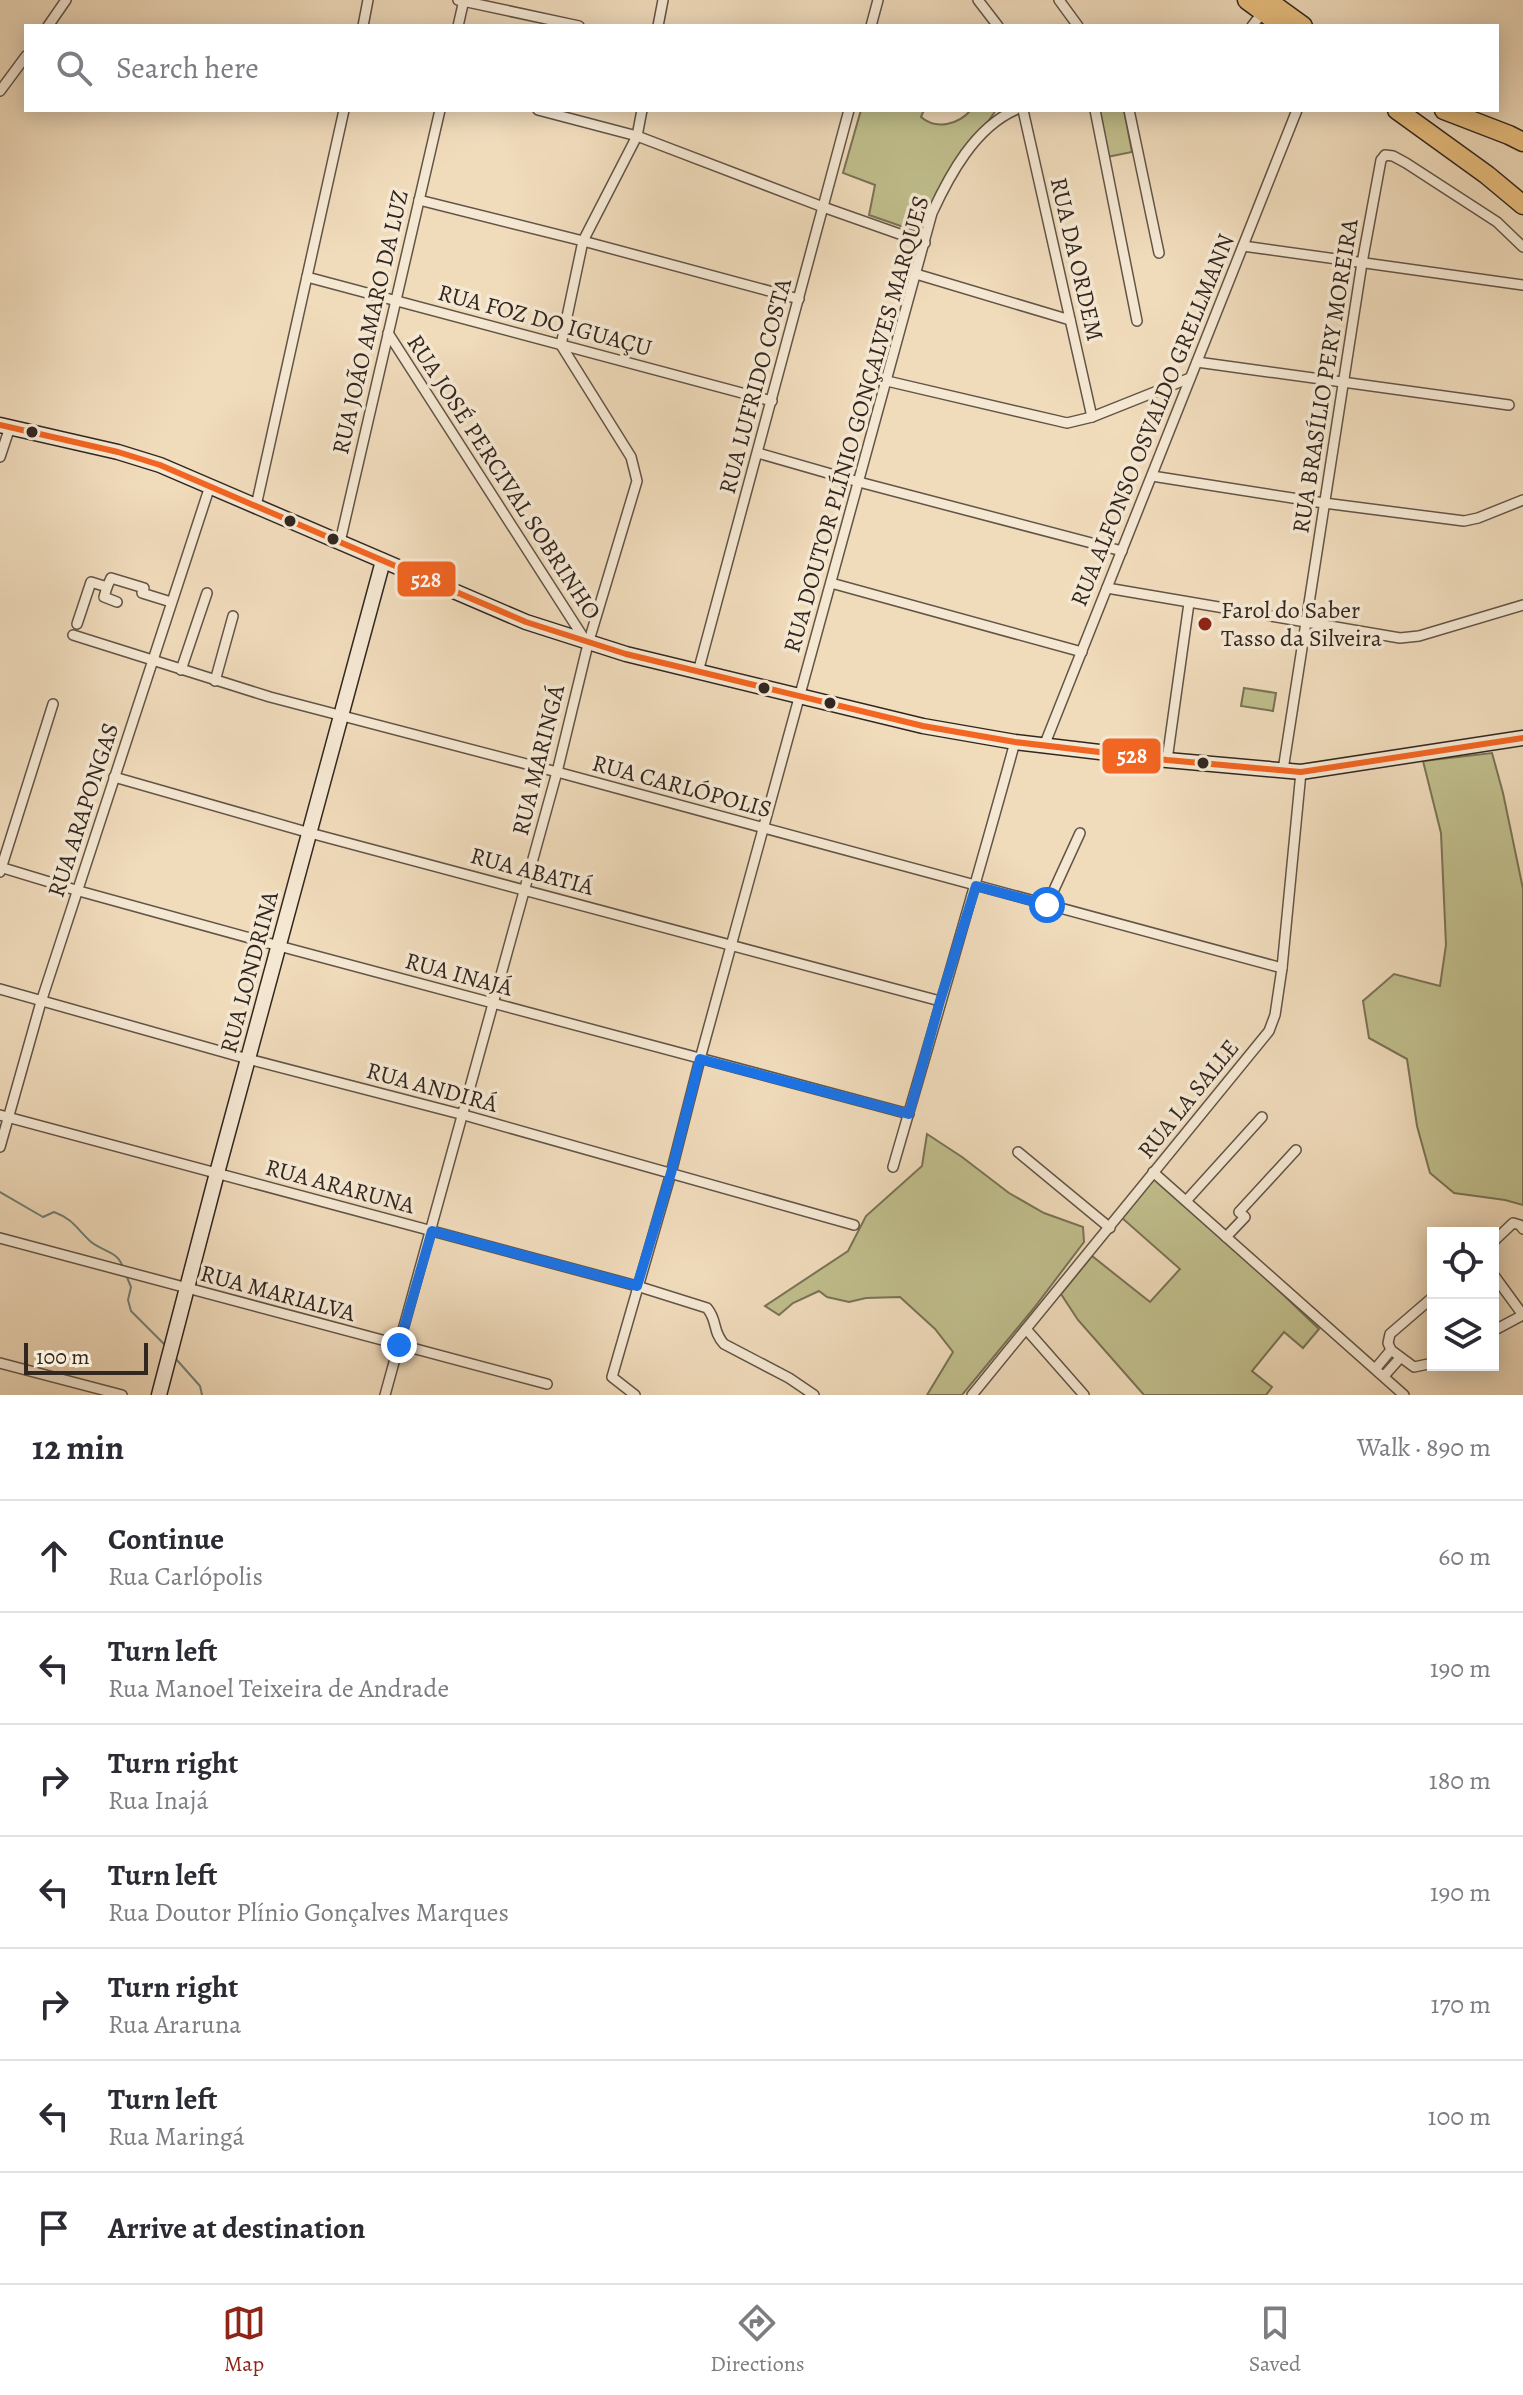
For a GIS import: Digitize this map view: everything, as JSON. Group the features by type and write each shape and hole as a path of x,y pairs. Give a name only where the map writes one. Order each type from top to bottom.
{"highway":[{"path":"1247,0 1279,24"},
{"path":"1261,13 1297,24"},
{"path":"1400,112 1523,205"},
{"path":"1420,112 1523,189"},
{"path":"1449,112 1523,142"}],"main road":[{"path":"5,426 137,457 514,618 588,643 923,726 1044,746 1301,772 1523,738"},
{"name":"RUA LONDRINA","path":"159,1395 383,561"}],"street":[{"path":"49,24 66,0"},
{"path":"363,24 368,0"},
{"path":"458,24 462,0 570,24"},
{"path":"658,24 663,0"},
{"path":"872,24 878,0"},
{"path":"978,0 996,24"},
{"path":"1059,0 1077,24"},
{"path":"0,91 24,59"},
{"path":"256,506 344,112"},
{"name":"RUA JOÃO AMARO DA LUZ","path":"340,542 440,112"},
{"path":"546,112 637,136 925,243"},
{"path":"561,345 583,241 637,136 642,112"},
{"name":"RUA LUFRIDO COSTA","path":"698,672 848,112"},
{"name":"RUA DOUTOR PLÍNIO GONÇALVES MARQUES","path":"635,1395 612,1377 671,1173 932,213 946,182 987,129 1011,112"},
{"name":"RUA DA ORDEM","path":"1023,112 1092,417"},
{"path":"1095,112 1137,321"},
{"path":"1129,112 1159,253"},
{"name":"RUA ALFONSO OSVALDO GRELLMANN","path":"1044,746 1296,112"},
{"name":"RUA BRASÍLIO PERY MOREIRA","path":"1283,770 1362,263 1381,160 1385,155 1406,163 1497,222 1523,247"},
{"path":"419,200 799,299"},
{"path":"1243,246 1523,285"},
{"path":"916,274 1070,320"},
{"name":"RUA FOZ DO IGUAÇU","path":"307,277 772,401"},
{"name":"RUA JOSÉ PERCIVAL SOBRINHO","path":"388,333 588,643"},
{"name":"RUA MARINGÁ","path":"385,1395 557,772 588,643 637,481 631,457 561,345"},
{"path":"1197,362 1509,405"},
{"path":"887,381 1067,423 1092,417 1190,378"},
{"path":"0,457 5,426"},
{"path":"758,453 1122,551"},
{"path":"1152,476 1464,521 1523,500"},
{"name":"RUA ARAPONGAS","path":"0,1147 4,1116 210,486"},
{"path":"117,602 104,597 111,578 144,588 142,593 171,602"},
{"path":"77,624 91,582 107,587"},
{"path":"831,583 1082,652"},
{"path":"1107,588 1400,638 1419,636 1523,605"},
{"path":"181,670 207,593"},
{"path":"1167,760 1189,603"},
{"path":"215,681 233,616"},
{"name":"RUA CARLÓPOLIS","path":"73,635 215,681 342,716 1282,968"},
{"path":"1,869 53,704"},
{"path":"893,1167 1015,742"},
{"name":"RUA LA SALLE","path":"972,1395 1269,1031 1275,1015 1282,968 1301,772"},
{"name":"RUA ABATIÁ","path":"114,777 310,833 940,1001"},
{"path":"1047,905 1080,833"},
{"name":"RUA INAJÁ","path":"1,869 909,1114"},
{"name":"RUA ANDIRÁ","path":"0,989 854,1225"},
{"name":"RUA ARARUNA","path":"4,1116 637,1286 707,1308 713,1315 716,1336 724,1344 789,1378 814,1395"},
{"path":"1186,1201 1262,1117"},
{"path":"1226,1237 1245,1217 1239,1212 1296,1150"},
{"path":"1018,1152 1110,1228"},
{"path":"1153,1172 1404,1395"},
{"path":"1499,1236 1513,1223 1523,1229"},
{"name":"RUA MARIALVA","path":"0,1238 547,1384"},
{"path":"1499,1282 1523,1315 1499,1328"},
{"path":"1427,1364 1414,1367 1391,1350 1388,1343 1390,1334 1431,1299"},
{"path":"1026,1329 1084,1395"},
{"path":"1376,1368 1391,1350"},
{"path":"1384,1376 1400,1358"},
{"path":"0,1363 122,1395"}],"shaded area":[{"path":"860,112 923,112 921,117 927,121 947,124 969,112 995,112 933,202 918,232 869,215 875,185 843,173"},
{"path":"1097,112 1124,112 1132,152 1107,157"},
{"path":"1244,688 1276,693 1273,711 1241,706"},
{"path":"1492,753 1523,889 1523,1205 1454,1193 1430,1173 1417,1126 1407,1059 1369,1038 1363,1001 1394,974 1440,986 1446,945 1441,833 1423,761"},
{"path":"927,1134 1009,1193 1044,1213 1083,1227 1084,1242 962,1395 927,1395 953,1352 935,1329 900,1297 849,1302 827,1297 819,1291 793,1303 779,1315 765,1306 848,1251 866,1216 922,1166"},
{"path":"1154,1179 1319,1329 1303,1348 1284,1332 1252,1371 1272,1387 1266,1395 1144,1395 1078,1320 1061,1294 1092,1256 1150,1302 1180,1269 1122,1218"}],"waterway":[{"path":"0,1192 43,1217 54,1212 66,1218 90,1241 113,1254 122,1265"},
{"path":"126,1275 131,1287 128,1300 131,1311 165,1345"},
{"path":"176,1359 200,1386 202,1395"}],"transit line":[{"name":"528","path":"0,425 118,452 160,465 526,622 626,654 923,726 1015,742 1301,772 1523,738"}],"place":[{"name":"Farol do Saber Tasso da Silveira","path":"1205,624"}],"route":[{"path":"399,1345 432,1231 637,1286 671,1173 700,1059 909,1114 976,886 1047,905"}]}
